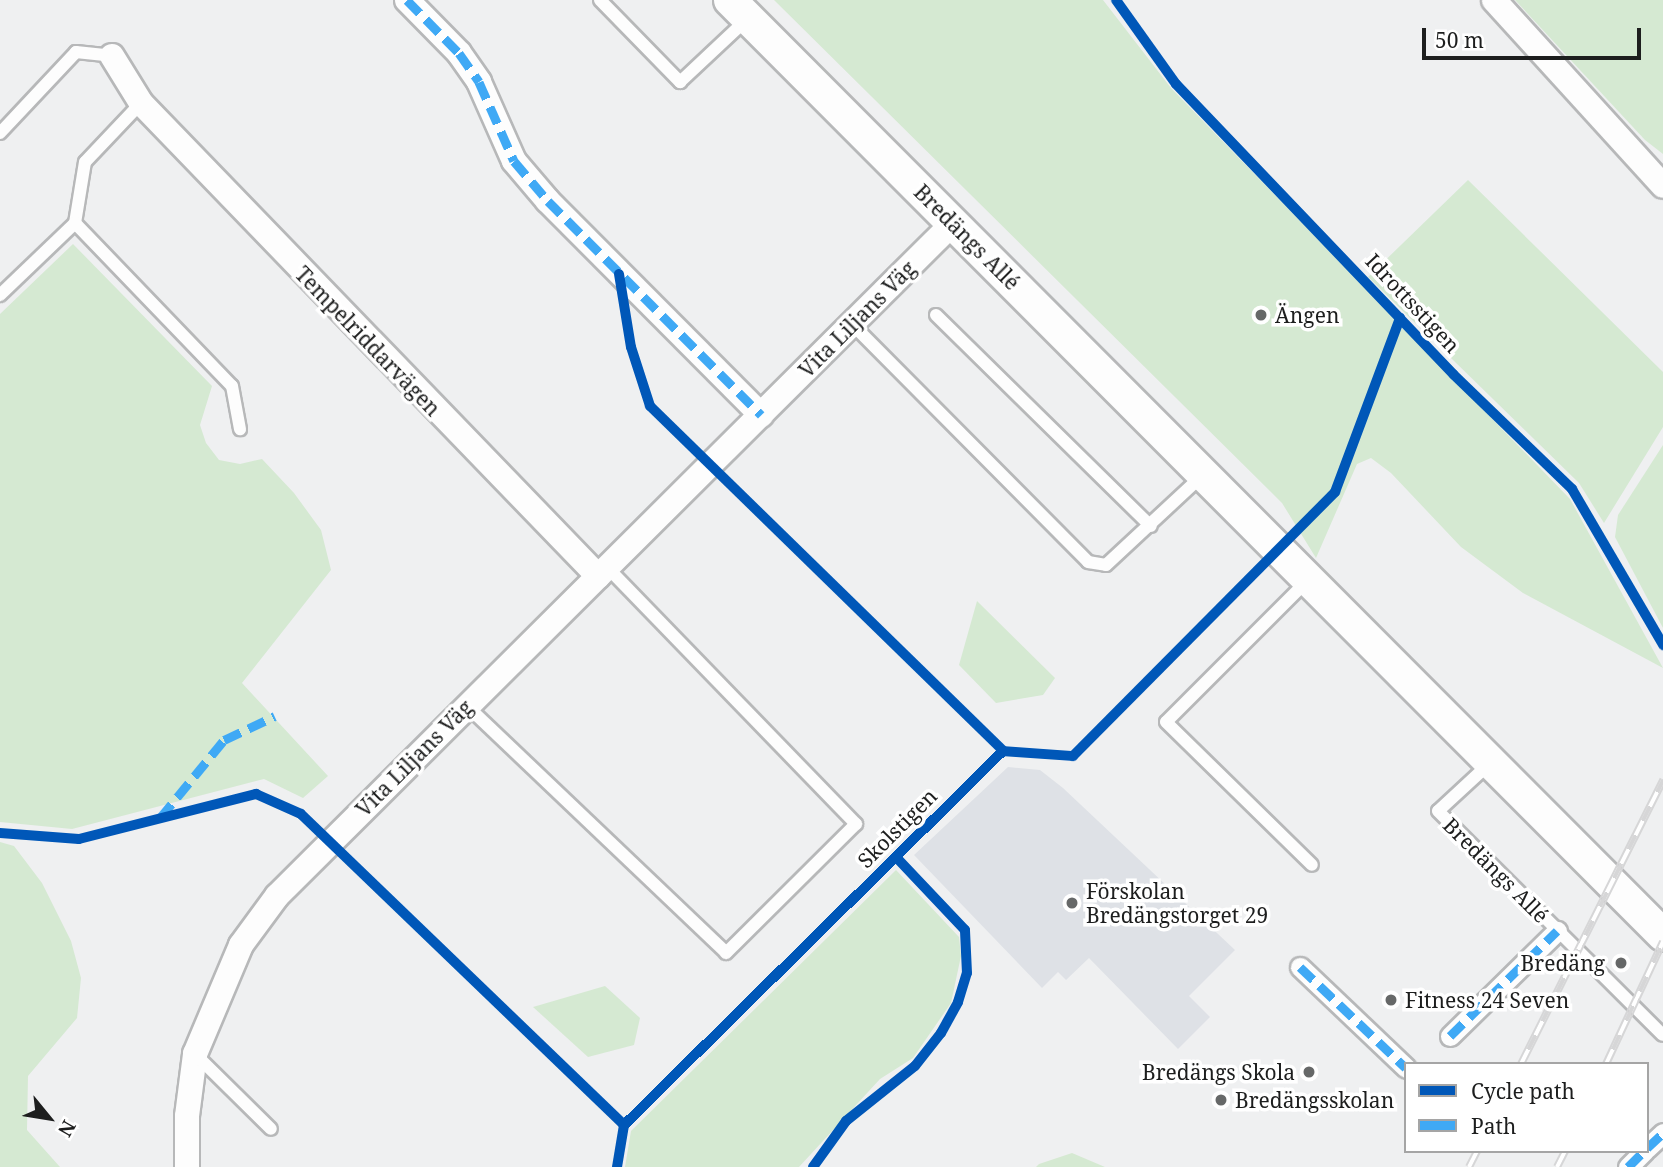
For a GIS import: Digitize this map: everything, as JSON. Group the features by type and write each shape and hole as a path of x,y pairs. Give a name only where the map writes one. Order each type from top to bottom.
{"street":[{"path":"407,0 466,63 523,171 761,415"},
{"path":"1494,0 1663,186"},
{"name":"Bredängs Allé","path":"739,9 1310,578 1489,764 1663,935"},
{"name":"Tempelriddarvägen","path":"112,56 141,103 603,571"},
{"name":"Vita Liljans Väg","path":"187,1167 187,1116 195,1055 241,945 277,896 953,223"},
{"path":"1450,1036 1557,931"},
{"path":"1300,967 1404,1066"},
{"path":"1649,1147 1663,1133"},
{"path":"1628,1167 1643,1153"}],"lane":[{"path":"600,0 680,82 739,9"},
{"name":"Tempelriddarvägen","path":"0,133 76,52 112,56"},
{"path":"0,295 75,223 85,162 141,103"},
{"path":"75,223 232,386 240,429"},
{"path":"936,315 1151,526"},
{"path":"852,324 1088,562 1106,565 1205,473"},
{"path":"467,705 726,953 856,824 603,571"},
{"path":"1310,578 1166,722 1312,865"},
{"name":"Bredängs Allé","path":"1489,764 1438,811 1663,1035"},
{"path":"195,1055 271,1129"}],"shaded area":[{"name":"Förskolan Bredängstorget 29","path":"1008,767 1040,770 1063,788 1235,950 1189,996 1210,1017 1178,1049 1089,958 1066,980 1058,972 1042,988 914,855"}],"green space":[{"name":"Ängen","path":"774,0 1103,0 1171,88 1570,499 1663,668 1523,593 1461,547 1391,473 1371,458 1357,464 1316,558 1282,503"},
{"path":"1515,0 1663,0 1663,154 1645,140"},
{"path":"1468,180 1663,372 1663,427 1604,523 1579,483 1368,277"},
{"path":"73,244 212,386 200,425 206,443 219,460 240,464 262,459 294,493 321,530 331,570 242,683 328,776 303,798 264,779 72,829 0,822 0,314"},
{"path":"1663,445 1663,628 1615,537 1618,515"},
{"path":"977,601 1055,678 1043,695 996,703 959,665"},
{"path":"0,842 14,846 42,883 71,941 81,978 77,1018 28,1076 27,1130 60,1167 0,1167"},
{"path":"896,870 959,937 961,956 951,1003 913,1058 880,1079 799,1167 625,1167 631,1131"},
{"path":"605,986 640,1018 634,1045 588,1057 533,1007"},
{"path":"1072,1153 1105,1167 1036,1167 1039,1164"}],"railway":[{"path":"1522,1062 1663,780"},
{"path":"1607,1062 1663,942"},
{"path":"1469,1167 1476,1153"},
{"path":"1557,1167 1564,1153"}],"marked path":[{"path":"407,0 459,53 479,82 514,161 548,201 761,415"},
{"path":"160,818 224,740 275,716"},
{"path":"1450,1036 1557,931"},
{"path":"1300,967 1404,1066"},
{"path":"1649,1146 1663,1133"},
{"path":"1628,1167 1642,1153"}],"cycle path":[{"name":"Idrottsstigen","path":"1116,0 1176,84 1454,375 1572,489 1663,645"},
{"path":"619,274 631,347 650,406 1003,751"},
{"name":"Idrottsstigen","path":"617,1167 624,1125 1003,751 1073,756 1335,492 1400,318"},
{"path":"0,833 79,839 256,794 301,814 624,1125"},
{"name":"Skolstigen","path":"813,1167 846,1121 915,1066 941,1033 958,1002 967,973 965,930 896,857"}],"place":[{"name":"Ängen","path":"1261,315"},
{"name":"Förskolan Bredängstorget 29","path":"1072,903"},
{"name":"Bredäng","path":"1621,963"},
{"name":"Fitness 24 Seven","path":"1391,1000"},
{"name":"Bredängs Skola","path":"1309,1072"},
{"name":"Bredängsskolan","path":"1221,1100"}]}
